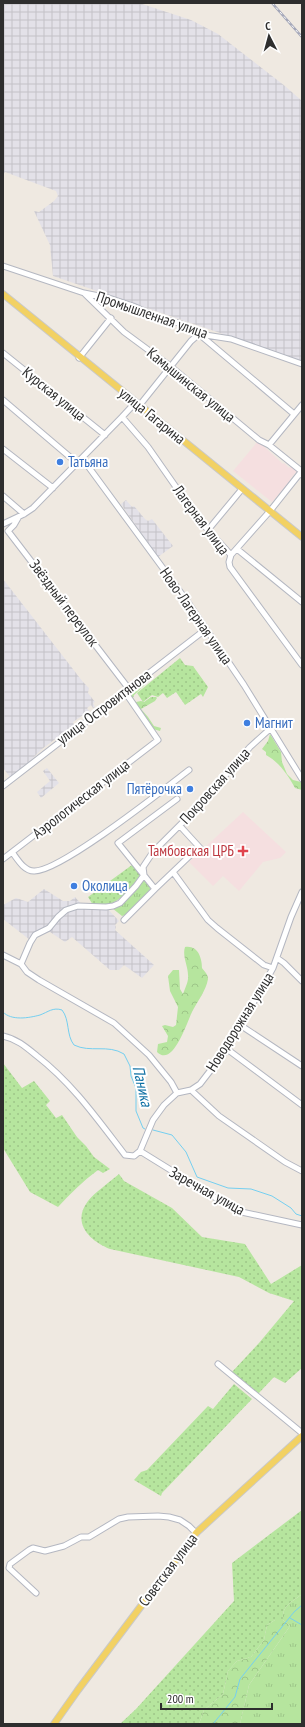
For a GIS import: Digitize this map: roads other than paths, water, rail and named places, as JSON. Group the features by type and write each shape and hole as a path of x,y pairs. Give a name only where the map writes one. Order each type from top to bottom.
{"main road":[{"name":"улица Гагарина","path":"3,294 79,358 302,537"},
{"name":"Советская улица","path":"54,1724 196,1533 302,1434"}],"street":[{"name":"Промышленная улица","path":"3,266 84,293 109,298 133,306 185,325 199,334 231,339 302,364"},
{"name":"Камышинская улица","path":"84,293 124,332 170,366 259,440 269,445 300,470 301,473"},
{"path":"79,358 111,318"},
{"path":"3,524 24,514 53,488 122,417 137,404 191,341 199,334 294,414"},
{"name":"Курская улица","path":"3,353 105,435"},
{"path":"3,400 77,463"},
{"path":"269,445 302,405"},
{"name":"Лагерная улица","path":"122,417 148,448 191,509 231,555 229,562 230,567 302,665"},
{"path":"3,449 53,488"},
{"name":"Ново-Лагерная улица","path":"82,458 206,629 271,728 302,779"},
{"path":"231,555 301,473"},
{"path":"208,530 242,489"},
{"path":"3,496 24,514"},
{"name":"Звёздный переулок","path":"18,518 14,526 8,531 127,690"},
{"path":"237,549 302,602"},
{"name":"улица Островитянова","path":"3,786 206,629"},
{"name":"Аэрологическая улица","path":"3,859 158,740 127,690"},
{"name":"Покровская улица","path":"21,964 35,934 49,928 58,917 71,908 78,906 106,907 117,905 136,886 144,875 144,867 149,859 250,747 271,728"},
{"name":"Покровская улица","path":"12,852 23,867 30,871 40,871 61,862 140,808 189,770"},
{"path":"155,889 118,843 177,799"},
{"path":"124,920 200,848 180,826"},
{"path":"173,872 204,914 217,928 264,965 273,968"},
{"name":"Новодорожная улица","path":"191,1090 200,1084 227,1048 273,968 291,916 302,892"},
{"path":"3,955 21,964 27,972 38,980 114,1022 149,1055 171,1082 177,1093"},
{"path":"277,958 302,980"},
{"path":"240,1025 302,1066"},
{"path":"3,1036 18,1041 59,1074 87,1105 125,1155 134,1156 140,1151 154,1120 164,1105 177,1093 191,1090 219,1116 285,1162 302,1171"},
{"path":"227,1048 302,1105"},
{"name":"Заречная улица","path":"140,1151 238,1211 302,1225"},
{"path":"218,1364 302,1434"},
{"path":"36,1593 9,1568 10,1564 33,1548 45,1551 64,1546 82,1537 89,1537 119,1519 128,1517 169,1517 180,1520 196,1533"}],"waterway":[{"name":"Паника","path":"3,1012 11,1017 20,1018 40,1015 53,1009 62,1010 74,1045 86,1048 118,1051 124,1054 130,1066 131,1076 136,1088 136,1111 143,1128 145,1129"},
{"name":"Паника","path":"153,1130 172,1135 186,1152 197,1177 228,1188 251,1189 272,1196 291,1208 296,1214 302,1216"},
{"path":"213,1724 235,1697 240,1679 294,1612 302,1605"},
{"name":"Паника","path":"290,1618 302,1625"}],"railway":[{"path":"272,3 302,37"}],"place":[{"name":"Татьяна","path":"60,462"},
{"name":"Магнит","path":"247,723"},
{"name":"Пятёрочка","path":"190,789"},
{"name":"Тамбовская ЦРБ","path":"243,851"},
{"name":"Околица","path":"74,886"}]}
